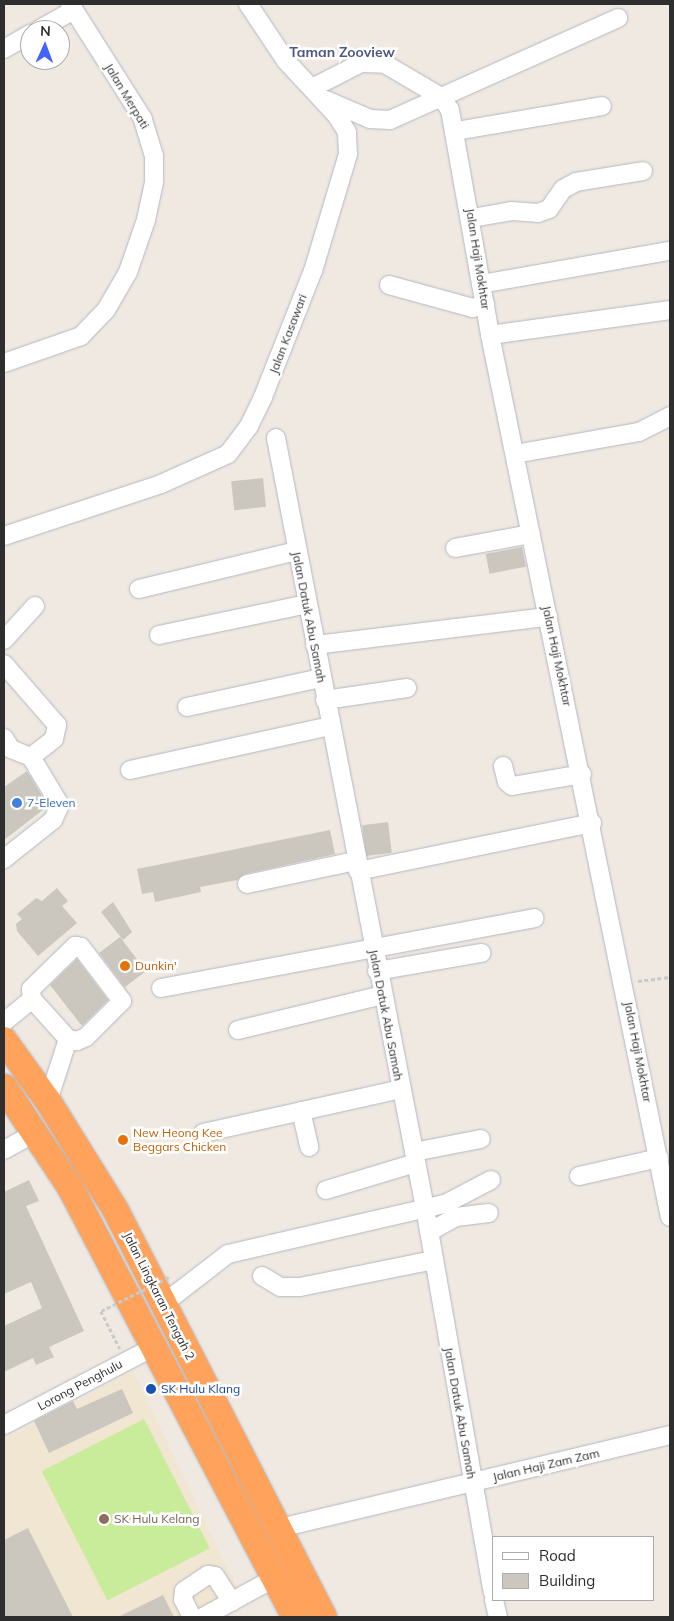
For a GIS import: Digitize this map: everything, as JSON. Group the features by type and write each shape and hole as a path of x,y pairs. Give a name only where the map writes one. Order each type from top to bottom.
{"highway":[{"name":"Jalan Lingkaran Tengah 2","path":"4,1040 48,1101 115,1208 276,1529 324,1617"},
{"name":"Jalan Lingkaran Tengah 2","path":"4,1087 36,1132 156,1346 295,1617"}],"street":[{"name":"Jalan Kasawari","path":"4,536 161,484 228,454 249,426 313,271 348,154 347,132 317,93 286,61 248,4"},
{"path":"53,20 72,7"},
{"name":"Jalan Merpati","path":"5,359 81,336 106,310 128,272 146,220 154,181 154,156 143,119 72,7"},
{"path":"317,93 381,121 441,97 618,18"},
{"path":"4,49 20,40"},
{"path":"317,93 360,63 385,64 441,97"},
{"name":"Jalan Haji Mokhtar","path":"441,97 450,110 456,131 490,335 582,774 670,1216"},
{"path":"456,131 602,106"},
{"path":"472,218 527,210 538,213 549,210 563,189 576,182 643,171"},
{"path":"481,284 669,251"},
{"path":"389,285 473,308 484,304"},
{"path":"490,335 670,310"},
{"path":"515,454 639,432 670,416"},
{"name":"Jalan Datuk Abu Samah","path":"276,438 373,951 425,1208 472,1482 489,1548 492,1581"},
{"path":"455,548 531,534"},
{"path":"139,589 296,551"},
{"path":"159,635 307,604"},
{"path":"4,640 35,606"},
{"path":"315,645 548,617"},
{"path":"6,671 57,725 54,739 31,758"},
{"path":"187,707 321,678"},
{"path":"325,700 407,688"},
{"path":"130,770 330,726"},
{"path":"4,859 53,820 60,805 31,758 6,747"},
{"path":"504,766 506,782 512,786 582,774"},
{"path":"247,884 592,823"},
{"path":"161,988 373,951 535,918"},
{"path":"75,946 80,947 122,1001 86,1037 77,1041 68,1039 32,999 31,989 75,946"},
{"path":"378,971 481,953"},
{"path":"238,1030 383,995"},
{"path":"4,1022 32,999"},
{"path":"48,1101 68,1039"},
{"path":"203,1133 401,1089"},
{"path":"301,1111 309,1147"},
{"path":"4,1150 36,1132"},
{"path":"326,1190 415,1157 481,1139"},
{"path":"580,1176 659,1158"},
{"path":"163,1304 228,1254 452,1201 491,1180"},
{"path":"429,1232 456,1217 489,1213"},
{"path":"262,1276 280,1287 300,1287 434,1260"},
{"name":"Lorong Penghulu","path":"4,1425 156,1346"},
{"name":"Jalan Haji Zam Zam","path":"276,1529 670,1435"},
{"path":"192,1617 183,1599 184,1592 208,1575 215,1576 232,1602"},
{"path":"203,1617 274,1579"},
{"path":"494,1601 498,1617"}],"path":[{"path":"624,982 670,976"},
{"path":"117,1342 101,1311 171,1276"}],"shaded area":[{"name":"SK Hulu Kelang","path":"133,1371 242,1599 208,1617 4,1617 4,1440"}],"green space":[{"path":"144,1419 210,1548 107,1600 42,1471"}],"building":[{"path":"263,478 266,507 234,510 231,481"},
{"path":"522,547 526,567 489,574 486,554"},
{"path":"27,771 48,806 4,840 4,787"},
{"path":"388,822 392,853 366,856 362,825"},
{"path":"330,830 335,854 245,874 237,880 200,887 201,892 155,902 153,892 142,894 137,869"},
{"path":"57,888 68,901 62,906 77,923 38,956 17,931 16,924 22,919 17,914 36,898 42,901"},
{"path":"113,902 132,932 123,940 101,912"},
{"path":"120,937 146,971 125,987 129,993 99,953"},
{"path":"77,959 108,1000 82,1026 50,985"},
{"path":"29,1180 39,1201 26,1206 84,1331 49,1347 54,1357 36,1365 33,1358 4,1372 4,1326 42,1308 31,1282 4,1294 4,1192"},
{"path":"122,1389 133,1413 49,1453 34,1421 73,1401 77,1409"},
{"path":"28,1528 73,1617 4,1617 4,1540"},
{"path":"163,1595 174,1617 118,1617"}],"place":[{"name":"7-Eleven","path":"17,803"},
{"name":"Dunkin'","path":"125,966"},
{"name":"New Heong Kee Beggars Chicken","path":"123,1140"},
{"name":"SK Hulu Klang","path":"151,1389"},
{"name":"SK Hulu Kelang","path":"104,1519"}],"district":[{"name":"Taman Zooview","path":"342,52"}]}
